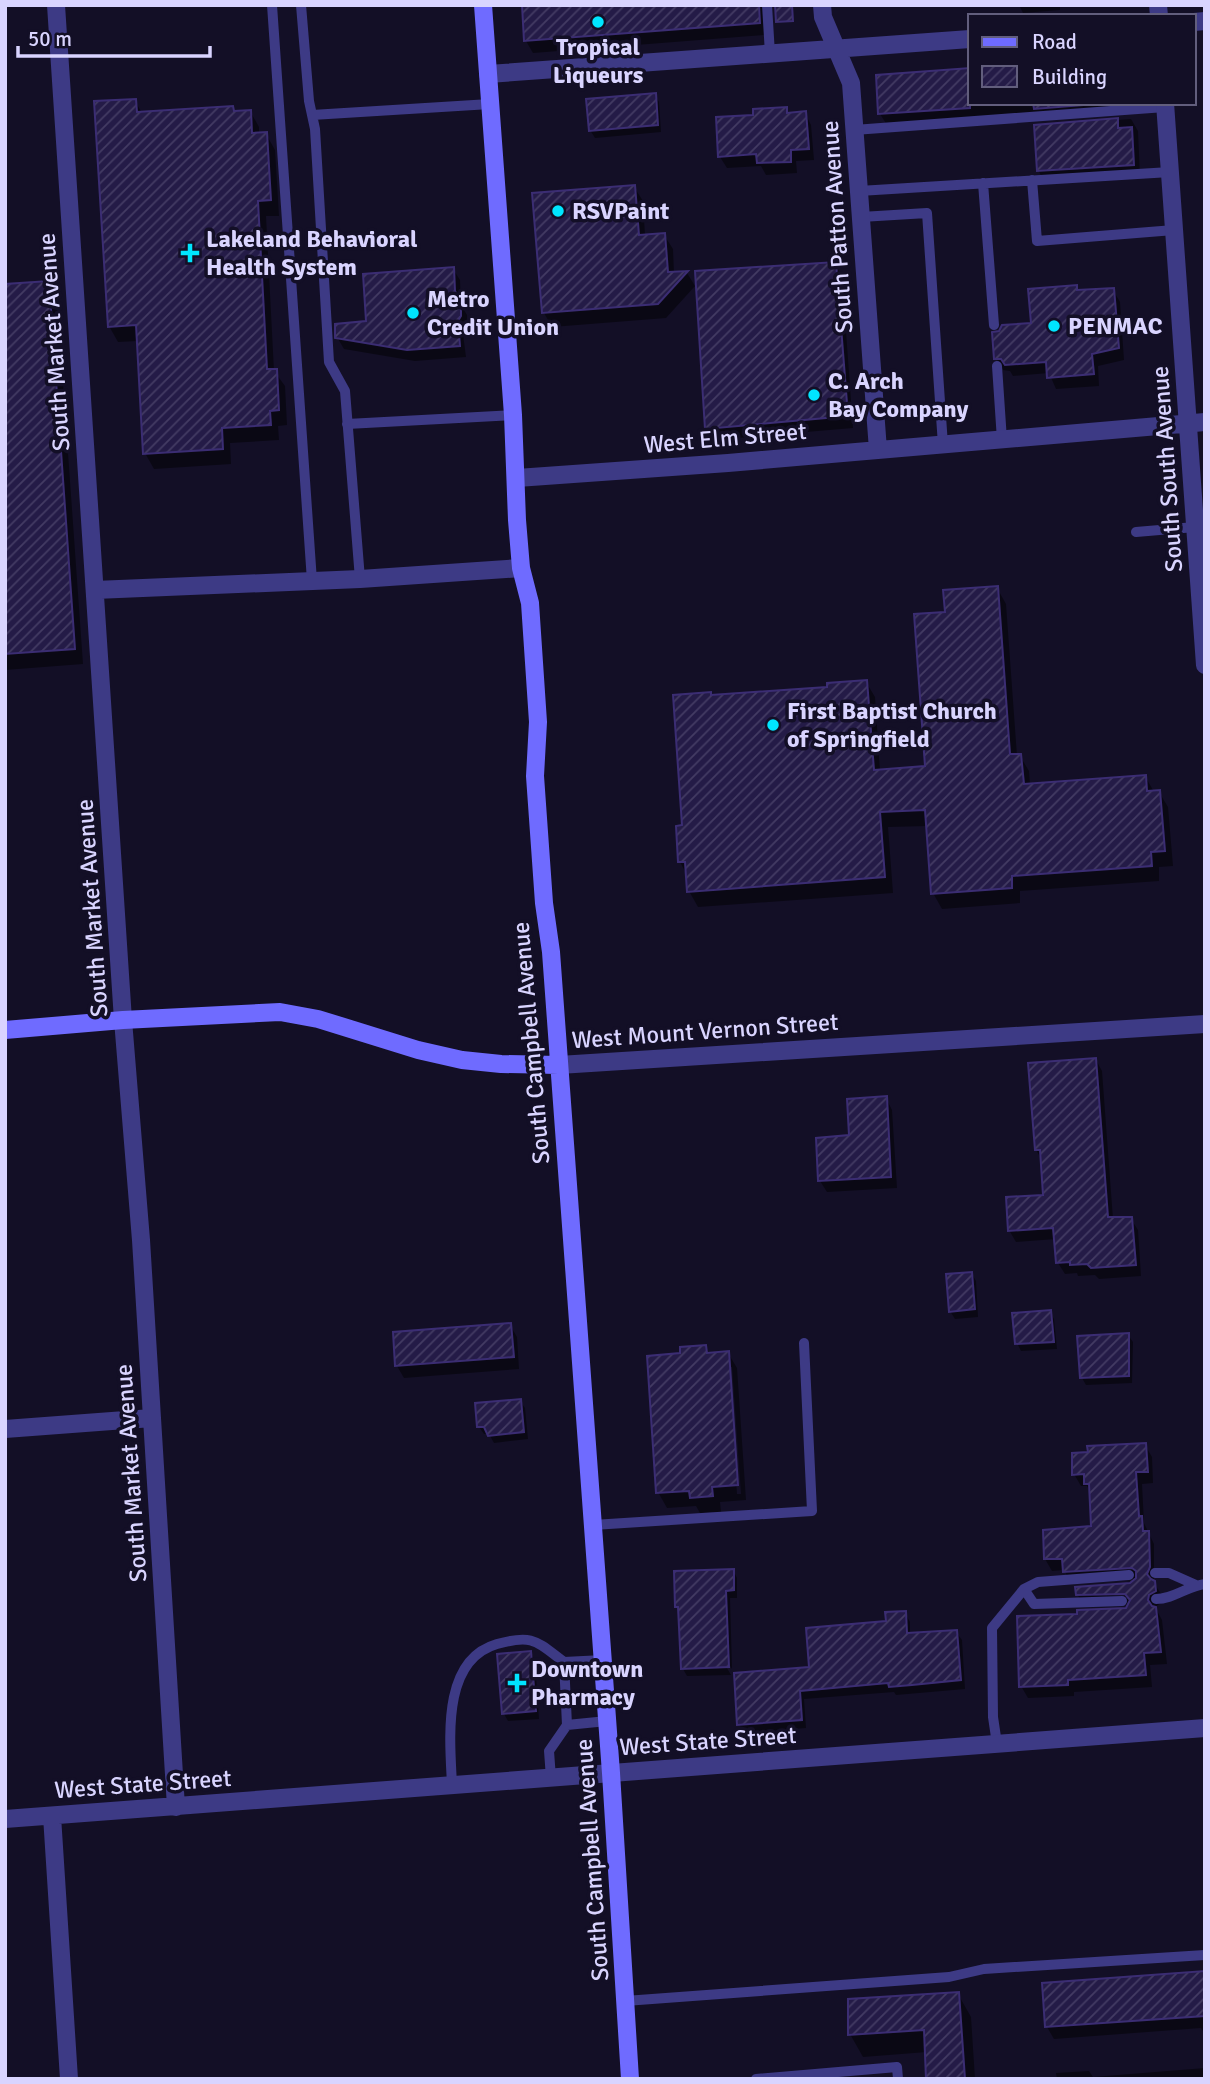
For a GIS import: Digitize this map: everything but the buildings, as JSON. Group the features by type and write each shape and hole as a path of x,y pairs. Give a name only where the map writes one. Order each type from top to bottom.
{"main road":[{"name":"South Campbell Avenue","path":"483,5 513,415 517,520 521,568 530,603 538,722 535,776 603,1660 630,2079"},
{"name":"West Mount Vernon Street","path":"5,1030 124,1020 280,1012 318,1019 418,1050 462,1060 501,1065 559,1065"}],"street":[{"name":"South Market Avenue","path":"56,5 176,1807"},
{"name":"South Patton Avenue","path":"822,5 823,17 851,83 878,450"},
{"path":"488,74 968,39"},
{"name":"South South Avenue","path":"1165,105 1174,230 1197,423 1195,527 1205,665"},
{"name":"West Elm Street","path":"517,478 1197,423"},
{"path":"95,590 360,579 521,568"},
{"name":"West Mount Vernon Street","path":"559,1065 1205,1024"},
{"path":"5,1429 152,1418"},
{"name":"West State Street","path":"5,1819 1205,1728"},
{"path":"52,1816 69,2079"}],"lane":[{"path":"272,5 312,581"},
{"path":"301,5 309,101 315,129 329,362 345,391 360,579"},
{"path":"767,5 770,54"},
{"path":"312,115 490,104"},
{"path":"854,130 1165,105"},
{"path":"859,191 1170,172"},
{"path":"1032,180 1037,241 1174,230"},
{"path":"984,183 993,325"},
{"path":"861,217 927,213 943,445"},
{"path":"997,366 1002,440"},
{"path":"347,424 513,415"},
{"path":"1136,532 1195,527"},
{"path":"593,1525 812,1511 804,1343"},
{"path":"1155,1573 1169,1573 1200,1584"},
{"path":"997,1744 993,1717 992,1628 1024,1589 1038,1581 1129,1575"},
{"path":"1156,1599 1167,1599 1200,1584"},
{"path":"1024,1589 1034,1604 1122,1601"},
{"path":"452,1785 451,1706 461,1674 474,1655 485,1647 533,1639 564,1662 603,1660"},
{"path":"551,1778 549,1751 567,1726 564,1662"},
{"path":"567,1726 607,1721"},
{"path":"625,2001 948,1977 984,1969 1205,1955"},
{"path":"755,2079 897,2067 898,2079"}],"place":[{"name":"Tropical Liqueurs","path":"598,22"},
{"name":"RSVPaint","path":"558,211"},
{"name":"Lakeland Behavioral Health System","path":"190,253"},
{"name":"Metro Credit Union","path":"413,313"},
{"name":"PENMAC","path":"1054,326"},
{"name":"C. Arch Bay Company","path":"814,395"},
{"name":"First Baptist Church of Springfield","path":"773,725"},
{"name":"Downtown Pharmacy","path":"517,1683"}]}
